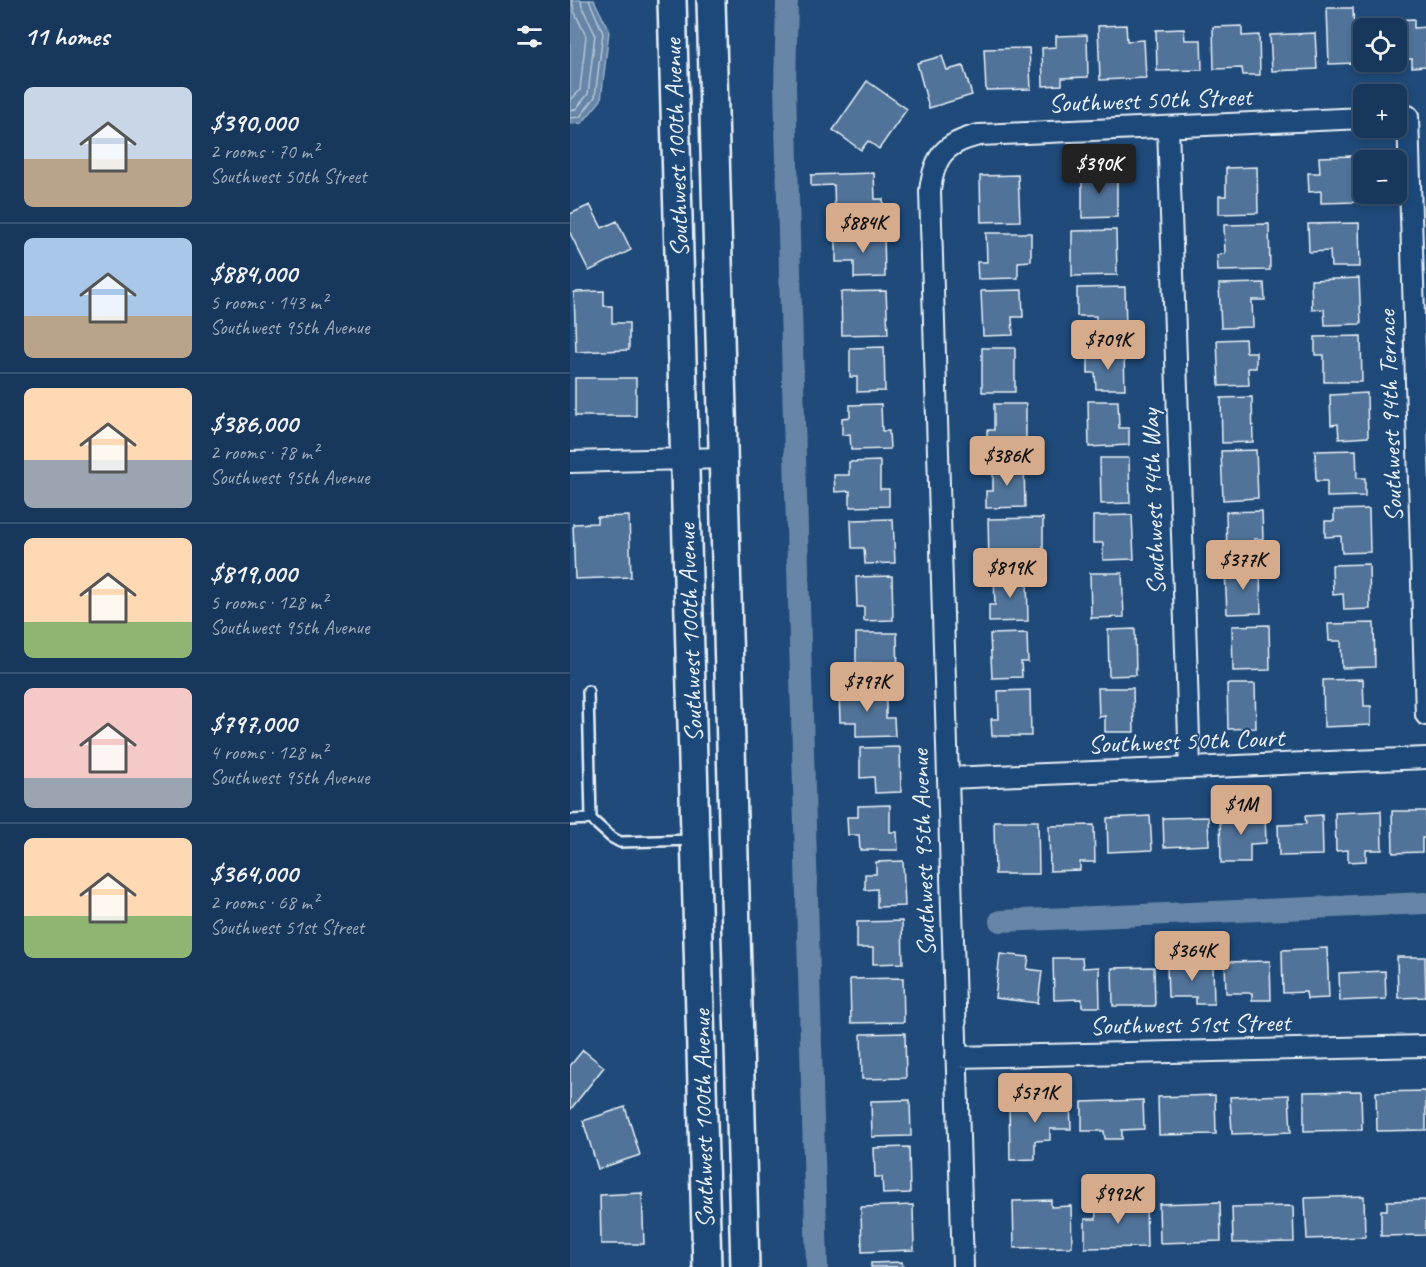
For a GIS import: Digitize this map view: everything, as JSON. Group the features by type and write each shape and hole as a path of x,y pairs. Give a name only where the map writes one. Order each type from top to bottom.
{"main road":[{"name":"Southwest 100th Avenue","path":"672,0 707,1267"},
{"name":"Southwest 100th Avenue","path":"711,0 745,1267"}],"street":[{"name":"Southwest 94th Terrace","path":"1410,116 1426,715"},
{"name":"Southwest 50th Street","path":"943,152 963,139 980,135 1353,119"},
{"name":"Southwest 94th Way","path":"1168,127 1190,767"},
{"name":"Southwest 95th Avenue","path":"943,152 935,164 930,191 963,1267"},
{"path":"570,462 724,458"},
{"name":"Southwest 50th Court","path":"948,778 1426,758"},
{"name":"Southwest 51st Street","path":"956,1057 1426,1046"}],"lane":[{"path":"588,691 591,819"},
{"path":"570,820 591,819 620,842 696,840"}],"water":[{"path":"570,0 594,0 609,31 601,100 582,123 570,124"}],"building":[{"path":"1327,8 1353,8 1353,63 1329,64"},
{"path":"1407,19 1414,19 1414,28 1426,27 1426,66 1412,67 1412,59 1407,59"},
{"path":"1126,25 1127,41 1144,40 1146,78 1100,80 1098,26"},
{"path":"1242,26 1242,36 1259,35 1260,75 1243,75 1242,68 1214,69 1213,27"},
{"path":"1184,29 1185,40 1201,40 1202,70 1157,71 1156,30"},
{"path":"1315,33 1317,69 1272,71 1270,35"},
{"path":"1087,35 1088,77 1062,78 1062,85 1043,86 1042,48 1056,47 1056,36"},
{"path":"1029,48 1031,89 986,90 984,49"},
{"path":"942,56 947,70 963,66 972,95 929,108 917,63"},
{"path":"867,81 907,109 879,149 868,141 861,150 833,130"},
{"path":"1353,156 1353,202 1321,203 1321,191 1309,192 1308,173 1320,173 1319,157"},
{"path":"1257,167 1258,213 1219,214 1219,196 1226,196 1226,168"},
{"path":"1117,172 1117,217 1082,218 1082,173"},
{"path":"874,173 875,199 883,199 884,218 835,219 834,185 811,186 811,175"},
{"path":"1018,175 1020,221 981,222 980,176"},
{"path":"590,205 602,228 617,221 631,250 589,271 570,233 570,214"},
{"path":"1359,223 1360,267 1331,267 1330,251 1309,252 1308,224"},
{"path":"1269,224 1270,270 1218,271 1217,255 1225,254 1224,225"},
{"path":"1116,230 1117,275 1072,276 1072,231"},
{"path":"986,233 1031,233 1031,261 1018,262 1018,278 978,279 977,262 987,262"},
{"path":"836,234 884,234 885,277 854,278 854,262 836,262"},
{"path":"1359,278 1361,324 1325,325 1324,309 1312,310 1311,280"},
{"path":"1264,283 1265,300 1252,300 1253,327 1221,328 1219,284"},
{"path":"1125,287 1126,331 1096,332 1096,316 1077,316 1077,288"},
{"path":"1022,290 1023,317 1012,317 1013,335 983,336 981,291"},
{"path":"604,291 604,306 612,306 612,323 629,323 629,350 576,352 574,292"},
{"path":"886,291 888,334 842,335 841,292"},
{"path":"1361,336 1362,382 1324,382 1324,355 1315,355 1315,337"},
{"path":"1245,339 1246,352 1256,352 1256,368 1248,368 1249,385 1219,386 1217,340"},
{"path":"884,347 885,391 857,392 857,377 850,377 850,348"},
{"path":"982,348 1015,348 1015,392 982,392"},
{"path":"1088,354 1124,354 1125,389 1096,389 1095,373 1088,373"},
{"path":"575,378 636,378 636,416 575,416"},
{"path":"1367,393 1368,437 1339,439 1338,424 1331,425 1330,395"},
{"path":"1252,397 1253,442 1222,443 1221,398"},
{"path":"1088,401 1118,401 1119,428 1129,428 1129,445 1089,447"},
{"path":"881,404 882,431 889,431 890,449 851,450 850,434 842,435 842,418 850,417 850,405"},
{"path":"994,404 1026,404 1026,450 987,450 987,430 994,430"},
{"path":"1256,450 1258,498 1223,500 1221,451"},
{"path":"1356,450 1357,478 1365,478 1365,496 1327,497 1327,481 1316,481 1315,451"},
{"path":"1100,458 1129,458 1130,503 1101,504"},
{"path":"880,461 880,489 889,489 889,506 850,507 850,491 835,492 834,475 849,475 849,462"},
{"path":"993,464 1024,464 1025,507 986,508 986,491 993,491"},
{"path":"1369,509 1370,552 1342,553 1341,536 1325,537 1325,521 1334,521 1334,510"},
{"path":"1262,511 1263,539 1254,539 1255,557 1227,557 1226,512"},
{"path":"1132,515 1134,559 1103,560 1103,543 1093,543 1093,516"},
{"path":"629,516 631,577 575,579 573,524 597,523 597,517"},
{"path":"1043,518 1043,550 1019,550 1019,563 989,563 988,519"},
{"path":"893,519 895,563 865,564 864,548 852,548 851,520"},
{"path":"1369,564 1370,609 1344,610 1343,594 1333,595 1332,565"},
{"path":"1260,569 1261,613 1227,614 1225,570"},
{"path":"1090,573 1122,573 1124,617 1091,618"},
{"path":"1027,575 1028,621 989,622 989,605 995,605 994,576"},
{"path":"892,576 893,620 864,621 864,607 857,607 856,577"},
{"path":"1374,623 1375,667 1342,668 1341,641 1329,641 1328,624"},
{"path":"1269,625 1270,670 1233,671 1232,626"},
{"path":"1135,629 1136,675 1109,676 1108,630"},
{"path":"856,633 897,633 898,678 871,679 871,663 856,663"},
{"path":"1027,633 1028,662 1021,662 1022,677 992,678 990,634"},
{"path":"1363,679 1364,706 1371,706 1371,725 1324,727 1323,680"},
{"path":"1227,684 1255,684 1256,728 1228,729"},
{"path":"1098,688 1133,688 1134,732 1105,732 1105,716 1099,717"},
{"path":"886,690 886,718 894,718 895,736 856,737 856,722 840,722 839,692"},
{"path":"1030,690 1031,736 992,736 991,719 999,719 998,691"},
{"path":"900,747 901,792 875,793 874,777 860,778 860,748"},
{"path":"890,805 890,832 897,832 898,850 860,850 859,835 848,835 847,817 858,817 858,806"},
{"path":"1381,811 1382,850 1366,850 1366,861 1348,862 1348,850 1336,851 1335,813"},
{"path":"1392,811 1426,811 1426,838 1422,838 1422,852 1393,853"},
{"path":"1265,814 1266,843 1250,844 1250,863 1221,863 1220,815"},
{"path":"1322,815 1323,855 1279,856 1278,825 1306,824 1305,816"},
{"path":"1150,816 1152,850 1108,852 1107,818"},
{"path":"1208,817 1209,845 1164,847 1163,818"},
{"path":"994,821 1038,821 1039,874 995,874"},
{"path":"1094,825 1095,862 1080,862 1080,870 1050,871 1049,826"},
{"path":"903,861 905,906 877,907 877,889 865,890 865,874 876,874 876,862"},
{"path":"902,921 903,963 873,964 873,948 857,948 857,922"},
{"path":"1327,948 1329,998 1307,999 1306,992 1283,993 1282,950"},
{"path":"1000,954 1029,957 1027,969 1042,971 1038,1003 995,998"},
{"path":"1397,957 1425,957 1426,997 1398,998"},
{"path":"1053,958 1082,958 1083,968 1099,967 1100,1007 1082,1007 1082,999 1054,1000"},
{"path":"1270,961 1271,1000 1252,1000 1252,993 1226,993 1225,962"},
{"path":"1213,964 1214,1004 1196,1004 1196,997 1168,997 1167,965"},
{"path":"1154,967 1155,1006 1113,1006 1112,968"},
{"path":"1385,971 1386,999 1340,1001 1339,973"},
{"path":"903,978 904,1022 851,1023 850,979"},
{"path":"905,1033 906,1078 862,1079 861,1034"},
{"path":"583,1050 604,1067 570,1110 570,1066"},
{"path":"1361,1091 1362,1130 1304,1131 1304,1092"},
{"path":"1426,1091 1426,1130 1377,1131 1376,1092"},
{"path":"1215,1095 1216,1134 1159,1135 1158,1097"},
{"path":"1289,1095 1291,1132 1232,1134 1230,1097"},
{"path":"910,1100 911,1136 872,1137 871,1101"},
{"path":"1070,1100 1071,1129 1050,1129 1050,1140 1035,1141 1035,1159 1010,1160 1009,1101"},
{"path":"1143,1100 1144,1129 1122,1130 1122,1139 1105,1139 1104,1131 1082,1131 1082,1102"},
{"path":"625,1107 640,1155 598,1169 583,1121"},
{"path":"909,1147 910,1193 883,1194 882,1177 875,1177 874,1148"},
{"path":"642,1193 644,1244 601,1244 600,1195"},
{"path":"1364,1196 1365,1237 1307,1239 1305,1198"},
{"path":"1146,1199 1147,1247 1085,1248 1085,1219 1096,1219 1095,1200"},
{"path":"1051,1200 1051,1207 1071,1206 1072,1247 1014,1248 1013,1201"},
{"path":"1426,1200 1426,1235 1381,1236 1381,1210 1387,1210 1387,1201"},
{"path":"1220,1202 1221,1241 1160,1243 1159,1204"},
{"path":"913,1205 914,1250 862,1252 861,1207"},
{"path":"1293,1206 1294,1242 1233,1243 1232,1207"},
{"path":"902,1262 903,1267 871,1267 871,1263"}],"waterway":[{"path":"787,0 785,87 817,1267"},
{"path":"1000,921 1426,903"}]}
